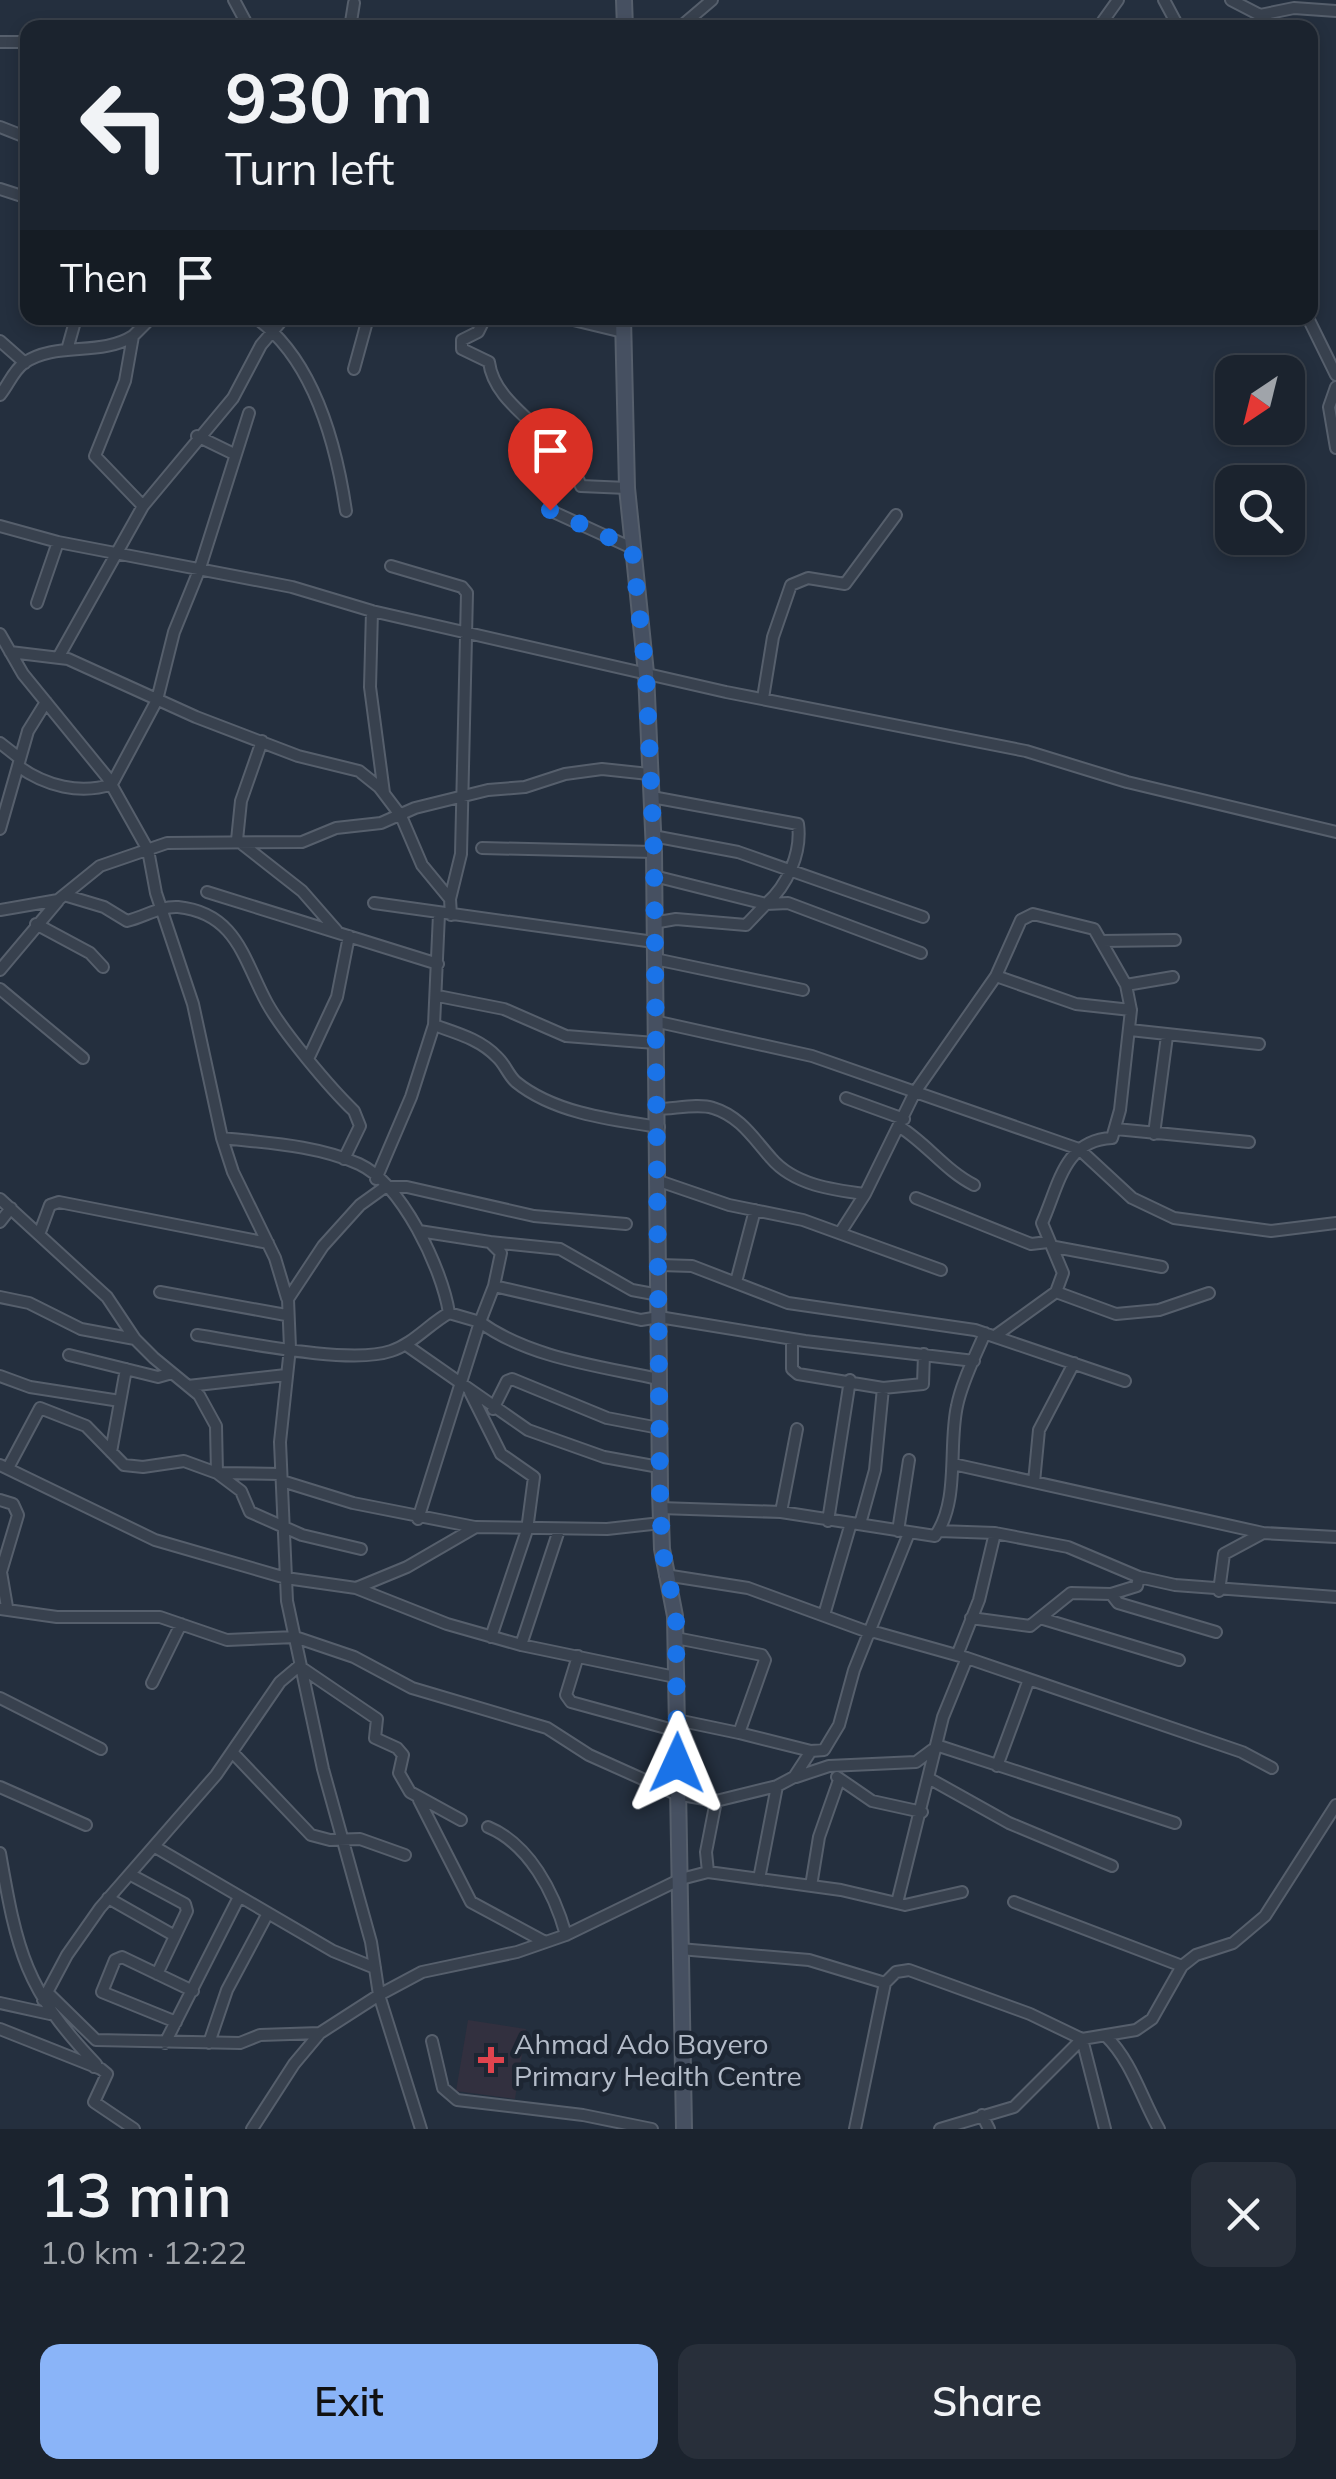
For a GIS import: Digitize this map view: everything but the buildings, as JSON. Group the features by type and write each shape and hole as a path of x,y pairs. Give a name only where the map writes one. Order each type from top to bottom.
{"street":[{"path":"688,20 712,0"},
{"path":"1230,0 1260,14 1294,8 1336,11"},
{"path":"351,20 354,3"},
{"path":"67,350 74,325"},
{"path":"0,395 25,363 67,350 94,351 133,336 145,325"},
{"path":"267,325 299,360 316,397 340,468 346,510"},
{"path":"59,656 143,506 233,398 278,325"},
{"path":"354,369 366,325"},
{"path":"482,325 478,332 462,340 462,349 488,362 498,392 558,445 573,463 581,486 627,488"},
{"path":"623,325 627,488 646,673 654,844 654,1043 660,1127 661,1516 665,1575 676,1638 684,2129"},
{"path":"1311,325 1336,375"},
{"path":"133,336 125,382 95,456 143,506"},
{"path":"0,341 25,363"},
{"path":"1336,386 1329,407 1336,448"},
{"path":"0,743 18,762 72,790 92,791 112,784 158,700 174,632 200,568 249,413"},
{"path":"198,436 234,454"},
{"path":"550,510 632,548"},
{"path":"763,698 773,637 791,585 808,578 845,584 896,515"},
{"path":"0,526 58,542 200,568 646,673 1026,751 1127,782 1336,832"},
{"path":"37,603 58,542"},
{"path":"391,566 462,587 467,593 461,854 445,914 434,1025 381,1183 323,1246 288,1299 290,1348 281,1478 286,1578 300,1666 379,1995 421,2129"},
{"path":"372,610 370,687 384,794"},
{"path":"0,634 46,702 112,784 148,850 156,893 164,907 201,1034 222,1138 288,1299"},
{"path":"10,652 59,656 158,700 359,772 401,816 422,864 450,900"},
{"path":"0,829 18,762 46,702"},
{"path":"237,840 241,801 262,740"},
{"path":"0,970 61,897 100,866 167,843 302,842 336,828 381,823 416,808 602,768 649,774"},
{"path":"652,797 798,824 800,836 784,888 746,925 676,920 653,923"},
{"path":"237,840 302,891 343,934 338,997 309,1057"},
{"path":"482,848 654,844 738,852 923,918"},
{"path":"654,876 712,887 766,904 788,903 920,953"},
{"path":"206,892 438,964"},
{"path":"0,910 61,897 104,908 127,921 164,907 194,910 236,939 268,1005 354,1111 360,1126 344,1159"},
{"path":"374,902 654,942"},
{"path":"675,1676 521,1645 356,1588 286,1578 155,1540 4,1467 40,1408 86,1426 124,1465 143,1467 184,1461 217,1473 281,1478 418,1518 476,1527 559,1530 661,1516 781,1512 935,1536 953,1464 957,1405 974,1362 990,1335 1056,1292 1062,1273 1042,1223 1070,1155 1090,1140 1112,1138 1116,1129 1130,1010 1126,984 1094,929 1033,914 1021,920 996,976 916,1092 865,1194 840,1234"},
{"path":"36,924 90,952 103,968"},
{"path":"1102,941 1175,940"},
{"path":"655,959 803,990"},
{"path":"996,976 1076,1004 1130,1010"},
{"path":"1126,984 1173,977"},
{"path":"0,989 83,1058"},
{"path":"438,996 504,1008 566,1036 654,1043"},
{"path":"654,1022 812,1056 1079,1149 1132,1198 1174,1218 1271,1231 1336,1222"},
{"path":"434,1025 476,1040 498,1057 514,1080 544,1098 617,1123 660,1127"},
{"path":"1130,1030 1259,1044"},
{"path":"1154,1134 1168,1036"},
{"path":"846,1098 902,1123 956,1176 974,1186"},
{"path":"658,1110 711,1107 755,1136 773,1161 794,1176 828,1190 865,1194"},
{"path":"1116,1129 1249,1142"},
{"path":"222,1138 307,1148 363,1166 419,1231 438,1270 449,1313"},
{"path":"659,1180 803,1220 941,1270"},
{"path":"381,1183 534,1216 626,1224"},
{"path":"0,1198 107,1296 134,1338 200,1395 216,1426 217,1473"},
{"path":"916,1198 1031,1244 1162,1267"},
{"path":"40,1232 50,1205 59,1202 268,1243"},
{"path":"0,1222 11,1208"},
{"path":"736,1282 756,1210"},
{"path":"419,1231 560,1250 632,1290 660,1295"},
{"path":"418,1518 494,1286 500,1253 490,1242"},
{"path":"660,1265 692,1266 788,1303 952,1324 1124,1381"},
{"path":"494,1286 641,1320 659,1317 974,1362"},
{"path":"160,1292 286,1315"},
{"path":"1056,1292 1116,1314 1159,1310 1209,1293"},
{"path":"0,1297 29,1302 82,1329 134,1338"},
{"path":"449,1313 480,1322 496,1334 556,1356 658,1379"},
{"path":"197,1335 290,1348 386,1353 406,1345 449,1313"},
{"path":"792,1339 792,1369 798,1374 883,1388 923,1384 924,1354"},
{"path":"406,1345 528,1430 578,1449 641,1466 660,1466"},
{"path":"68,1355 158,1377 172,1372"},
{"path":"1034,1482 1039,1430 1074,1363"},
{"path":"111,1452 126,1369"},
{"path":"188,1386 286,1375"},
{"path":"0,1376 30,1387 120,1401"},
{"path":"493,1409 506,1381 512,1379 607,1418 659,1428"},
{"path":"828,1521 850,1380"},
{"path":"824,1614 874,1470 883,1388"},
{"path":"470,1392 501,1454 534,1478 527,1530 491,1637"},
{"path":"781,1512 797,1429"},
{"path":"578,1656 566,1695 571,1702 677,1726 740,1733 812,1751 824,1750 839,1725 851,1677 871,1632 904,1532 909,1460"},
{"path":"953,1464 1264,1533 1336,1537"},
{"path":"217,1473 240,1491 250,1512 361,1549"},
{"path":"0,1500 13,1504 18,1515 1,1572 4,1608 57,1617 144,1615 227,1640 295,1637 354,1657 412,1688 548,1728 589,1755 676,1794 716,1801 776,1786 829,1766 916,1762 936,1745"},
{"path":"356,1588 407,1567 476,1527"},
{"path":"521,1645 559,1530"},
{"path":"939,1531 996,1534 1068,1547 1140,1577 1218,1591 1336,1597"},
{"path":"1218,1591 1224,1554 1264,1533"},
{"path":"897,1904 936,1745 996,1534"},
{"path":"665,1575 748,1588 871,1632 962,1656 1028,1682 1242,1752 1272,1768"},
{"path":"971,1618 1018,1628 1040,1618 1072,1593 1111,1594 1137,1586 1140,1577"},
{"path":"1111,1594 1118,1603 1216,1632"},
{"path":"1040,1618 1180,1660"},
{"path":"152,1683 181,1624"},
{"path":"676,1638 762,1655 765,1660 740,1733"},
{"path":"45,1997 67,1955 108,1898 133,1876 234,1754 280,1682 300,1666"},
{"path":"300,1666 377,1720 375,1738 398,1748 403,1755 399,1773 416,1796 472,1902 544,1942"},
{"path":"998,1766 1028,1682"},
{"path":"0,1698 101,1748"},
{"path":"936,1745 1175,1824"},
{"path":"794,1777 812,1751"},
{"path":"234,1754 311,1835 342,1841 360,1839 404,1855"},
{"path":"829,1766 839,1780 872,1801 922,1812"},
{"path":"811,1886 819,1837 839,1780"},
{"path":"930,1780 1009,1823 1112,1866"},
{"path":"0,1786 86,1824"},
{"path":"760,1880 776,1786"},
{"path":"416,1796 461,1820"},
{"path":"708,1872 706,1852 716,1801"},
{"path":"940,2129 1023,2100 1082,2040 1136,2030 1152,2020 1182,1966 1252,1930 1336,1805"},
{"path":"488,1827 514,1838 522,1847 558,1905 566,1934"},
{"path":"155,1846 333,1951 375,1968"},
{"path":"0,1853 5,1920 50,2014 96,2064 94,2067"},
{"path":"252,2129 320,2032 379,1995 422,1972 566,1934 682,1879 708,1872 811,1886 897,1904 962,1892"},
{"path":"133,1876 185,1904 187,1911 158,1974"},
{"path":"165,2042 240,1897"},
{"path":"108,1898 175,1936"},
{"path":"1014,1902 1182,1966"},
{"path":"209,2044 227,1990 268,1913"},
{"path":"680,1950 809,1960 885,1983"},
{"path":"176,2022 102,1992 116,1960 122,1956 193,1991"},
{"path":"855,2129 885,1983 896,1972 909,1970 1030,2014 1082,2040 1104,2129"},
{"path":"45,1997 96,2040 209,2044 320,2032"},
{"path":"0,2003 50,2014"},
{"path":"0,2029 107,2074 94,2102 134,2129"},
{"path":"1106,2036 1126,2057 1159,2129"},
{"path":"432,2041 444,2088 457,2100 583,2115 652,2129"},
{"path":"982,2115 988,2129"}],"shaded area":[{"name":"Ahmad Ado Bayero Primary Health Centre","path":"468,2020 526,2029 515,2099 456,2091"}],"place":[{"name":"Ahmad Ado Bayero Primary Health Centre","path":"491,2060"}],"route":[{"path":"550,510 632,548 640,612 654,852 654,1022 660,1127 656,1354 660,1492 665,1575 676,1616 677,1763"}]}
